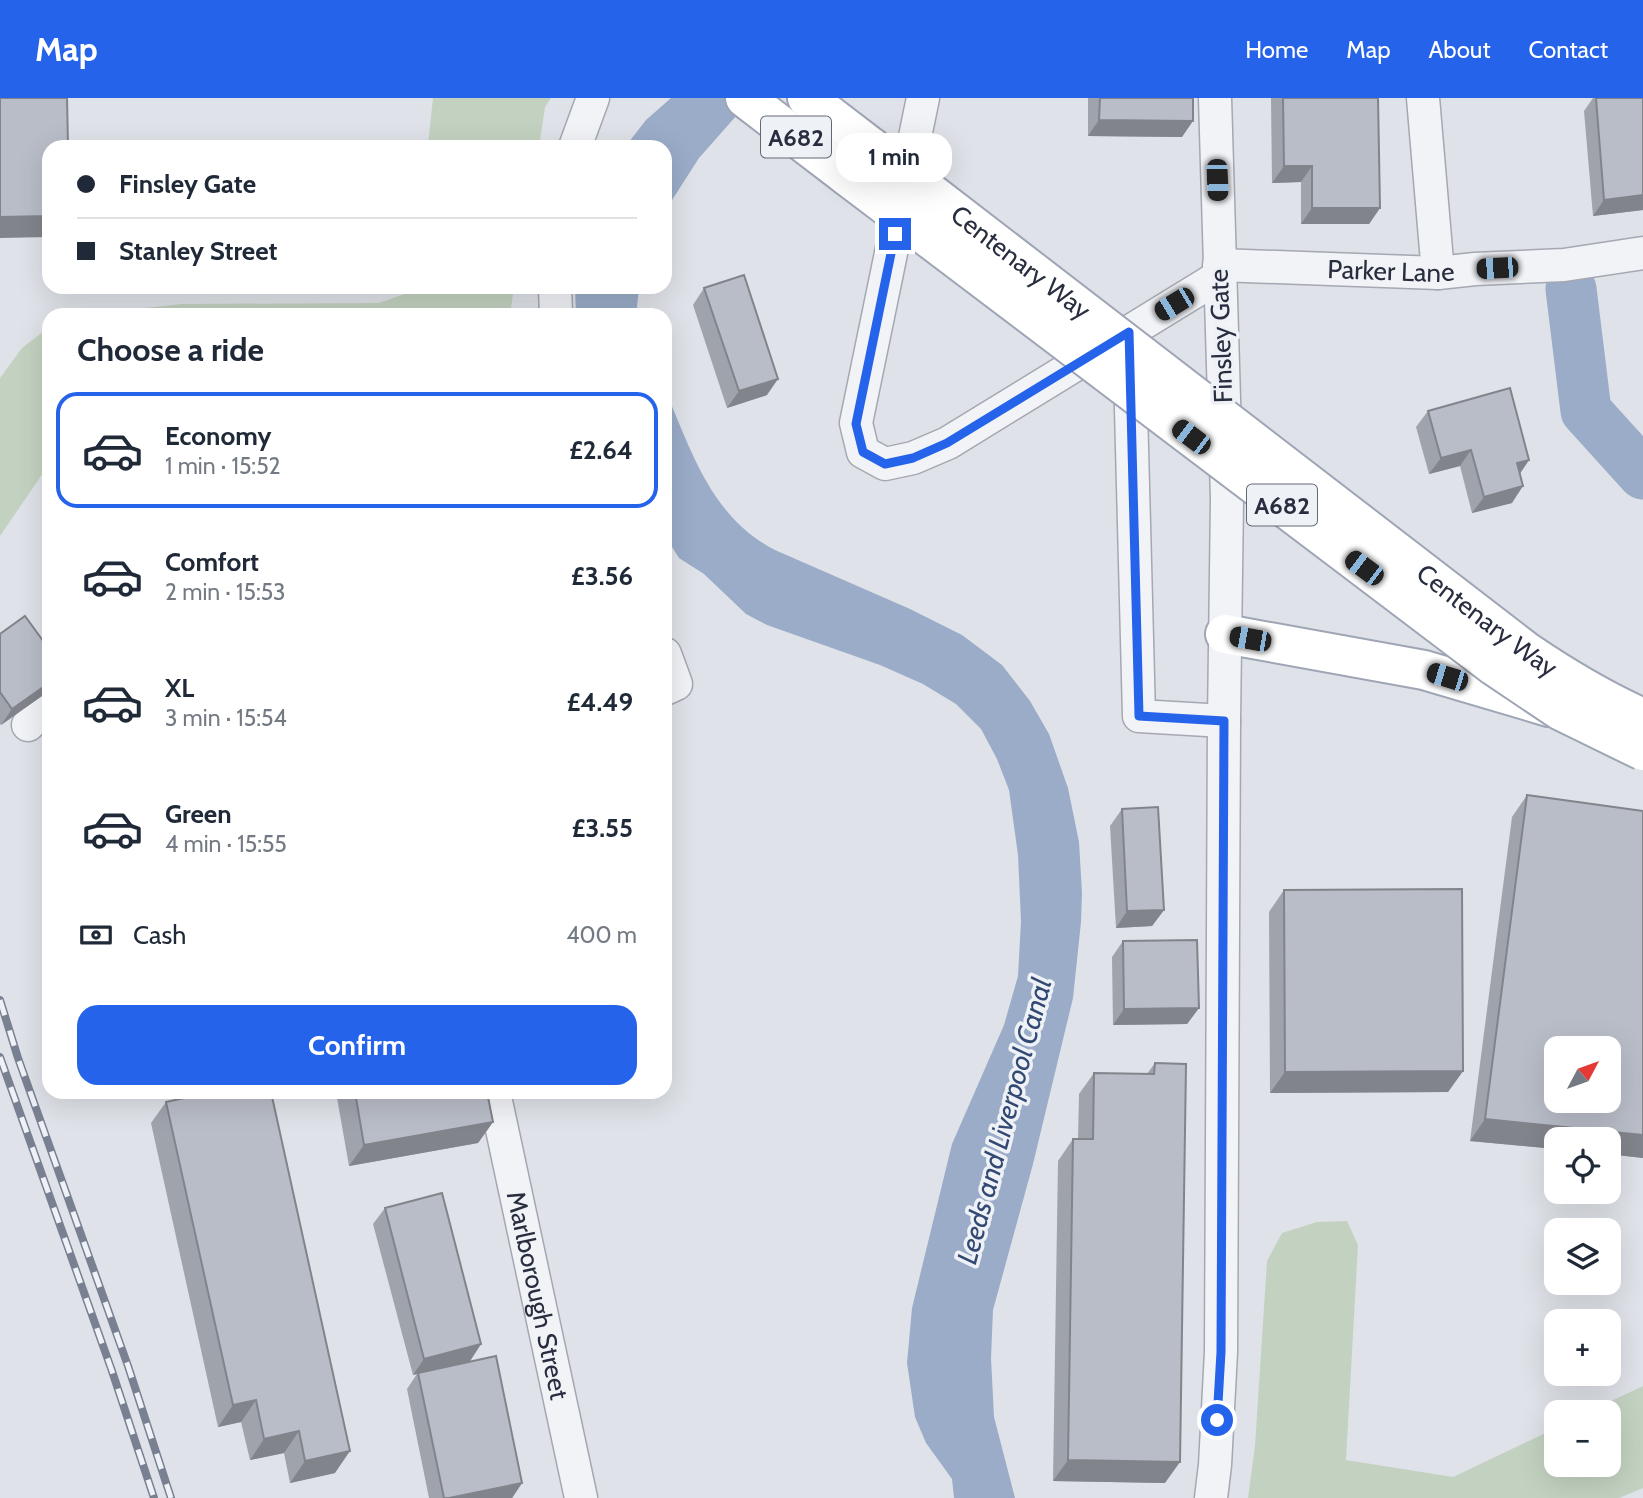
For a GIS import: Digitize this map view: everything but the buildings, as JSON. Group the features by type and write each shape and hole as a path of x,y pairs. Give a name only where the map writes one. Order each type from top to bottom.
{"main road":[{"name":"Centenary Way","path":"745,98 1494,666 1561,711 1643,751"},
{"name":"Centenary Way","path":"807,98 1527,652 1610,704 1643,718"},
{"name":"A682","path":"1225,634 1424,670 1561,711"}],"street":[{"path":"578,140 593,98"},
{"path":"923,98 856,424 863,452 885,464 913,458 947,443 1129,332 1219,270"},
{"name":"Finsley Gate","path":"1211,1498 1221,1352 1227,499 1215,98"},
{"path":"1423,98 1438,273"},
{"name":"Parker Lane","path":"1219,270 1438,273 1564,265 1643,253"},
{"path":"1129,332 1139,716 1224,721"},
{"name":"Marlborough Street","path":"496,1099 582,1498"}],"green space":[{"path":"433,98 551,98 545,107 540,140 429,140"},
{"path":"404,294 513,294 511,308 145,308 182,304 379,303"},
{"path":"42,332 42,474 0,536 0,378 22,348"},
{"path":"1347,1221 1358,1245 1346,1460 1453,1477 1544,1434 1544,1477 1621,1477 1621,1400 1613,1400 1643,1386 1643,1488 1619,1498 1248,1498 1255,1446 1267,1261 1282,1233 1317,1222"}],"water":[{"path":"671,98 752,98 699,158 672,200 672,140 630,140 646,120"},
{"path":"575,294 638,294 637,308 576,308"},
{"name":"Leeds and Liverpool Canal","path":"672,406 706,481 735,520 753,536 775,550 910,609 962,635 1002,665 1030,701 1049,734 1068,788 1079,842 1081,922 1073,998 1033,1164 993,1310 991,1358 994,1417 1015,1498 954,1498 952,1479 926,1443 915,1417 907,1363 912,1308 952,1144 1004,1025 1018,976 1021,921 1018,855 1009,790 981,729 956,704 923,684 880,665 767,625 746,614 704,574 679,558 672,547"}],"waterway":[{"path":"1571,289 1586,411 1643,474"}],"railway":[{"path":"0,1000 18,1058 128,1366 171,1498"},
{"path":"0,1057 112,1371 154,1498"}],"route":[{"path":"895,234 856,424 863,452 885,464 913,458 947,443 1129,332 1139,716 1224,721 1221,1352 1217,1420"}]}
